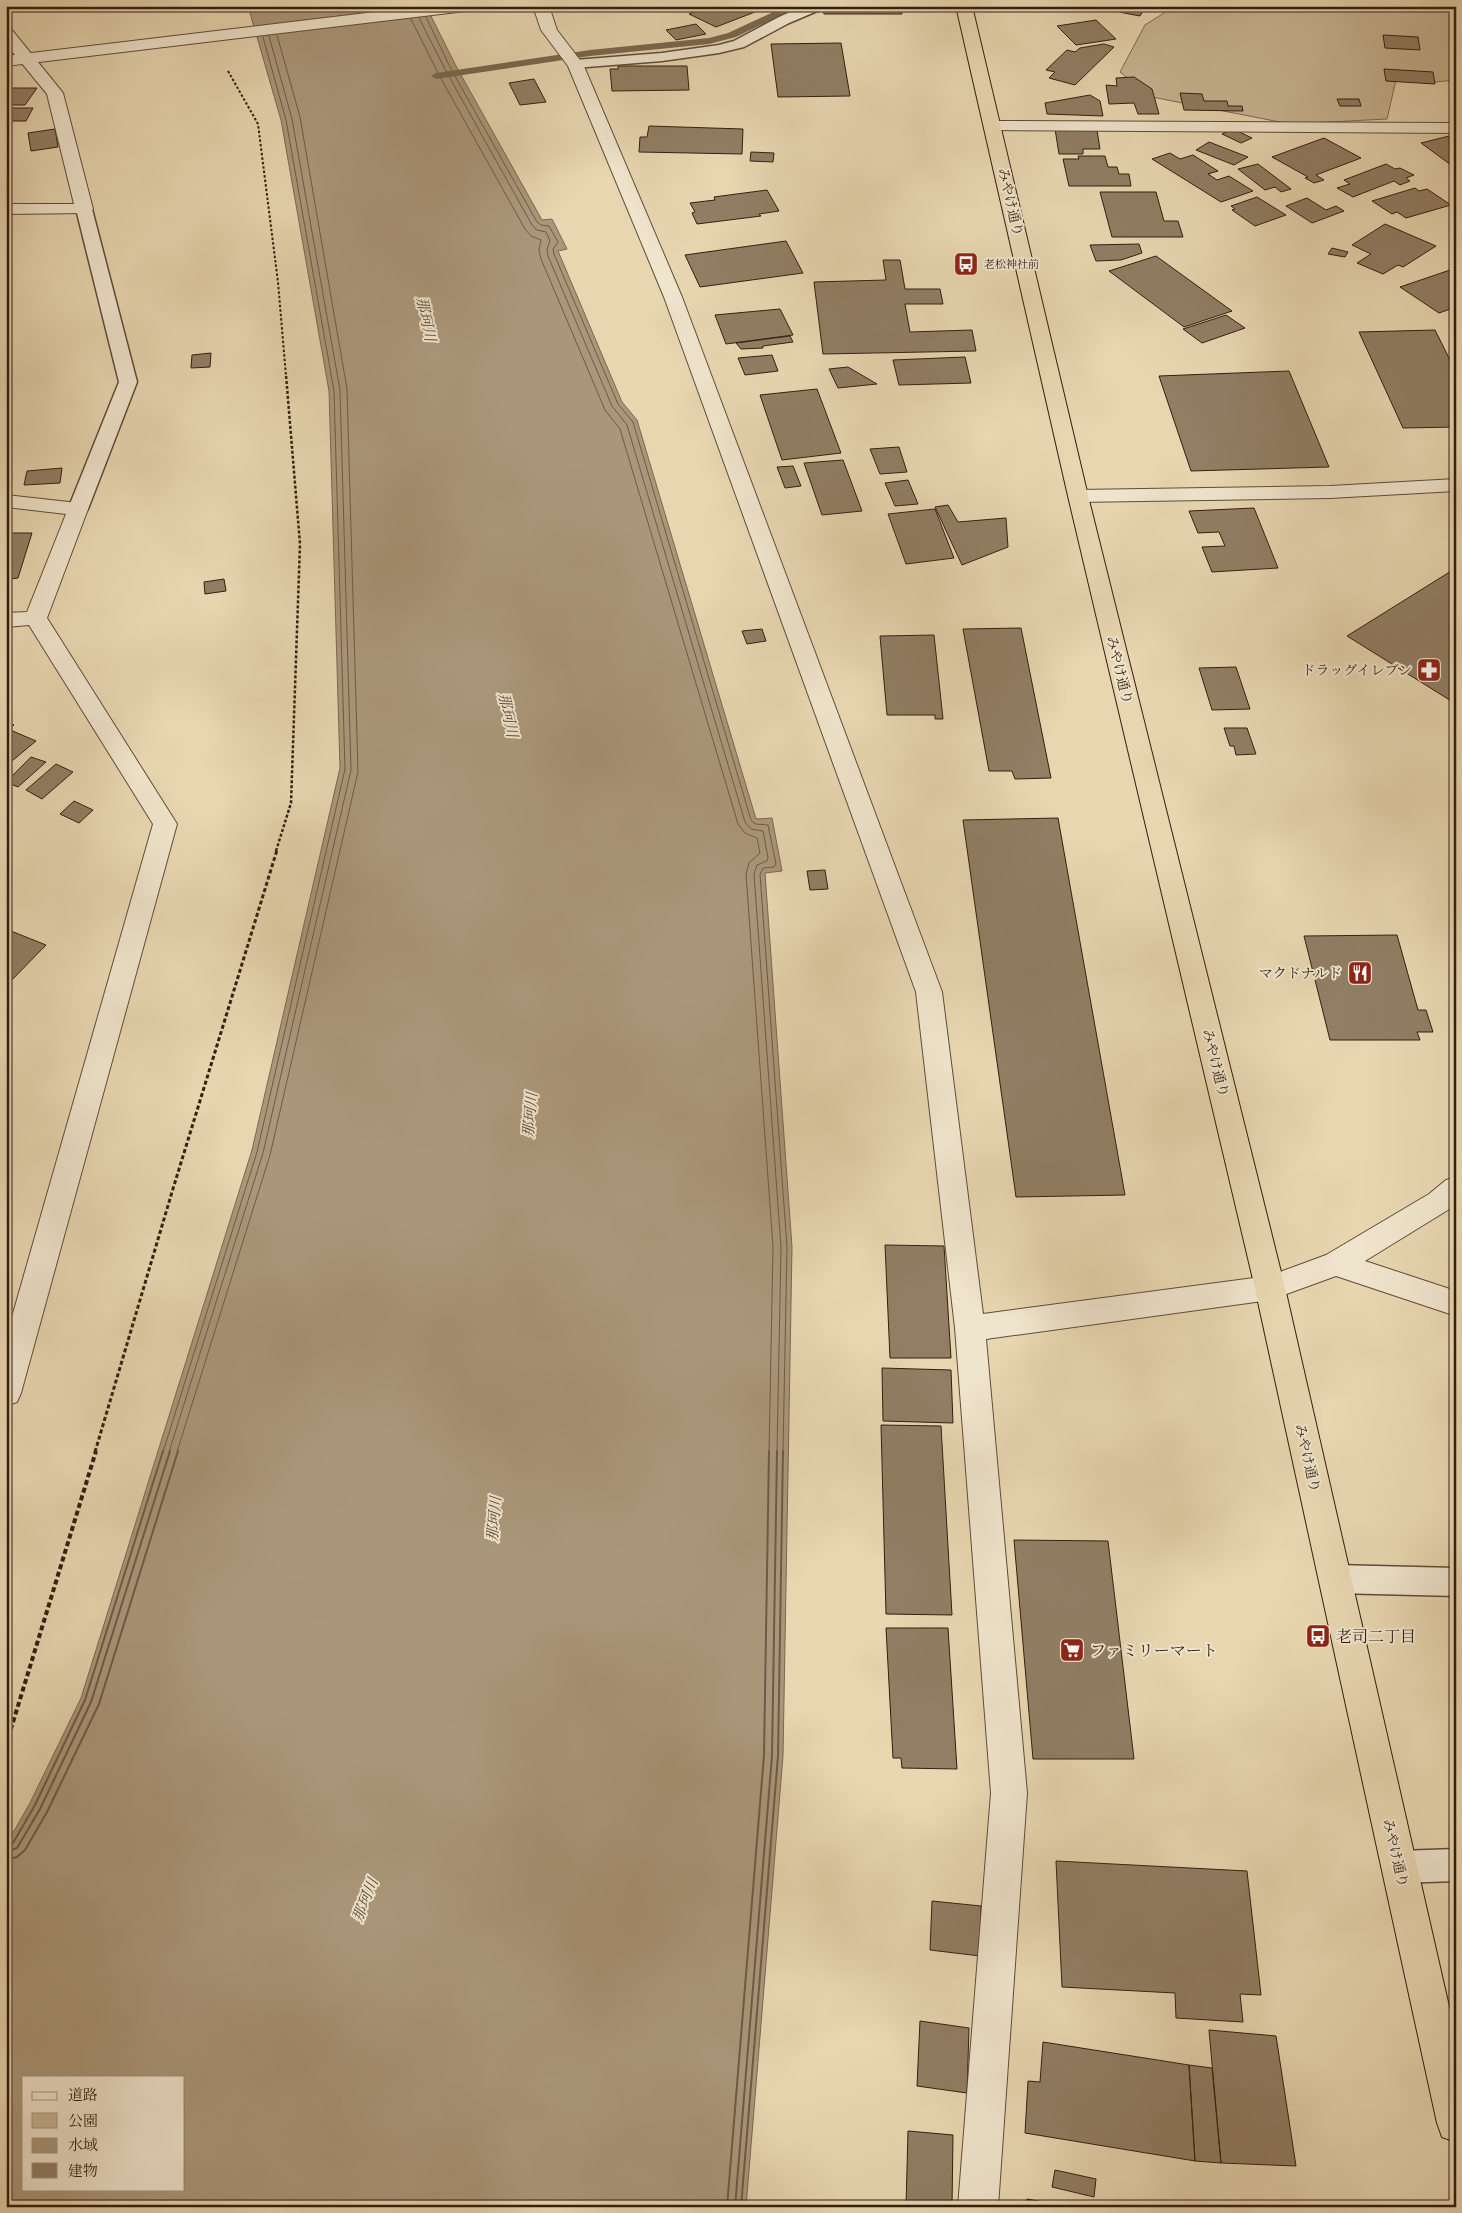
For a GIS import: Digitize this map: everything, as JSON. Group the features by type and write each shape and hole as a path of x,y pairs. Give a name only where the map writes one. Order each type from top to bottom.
{"highway":[{"name":"みやけ通り","path":"964,6 1078,496 1270,1288 1456,2123"}],"street":[{"path":"6,61 466,6"},
{"path":"541,6 545,22 555,41 575,64 673,297 929,992 970,1328 1009,1793 978,2207"},
{"path":"6,33 55,93 84,209 6,209"},
{"path":"993,126 1456,128"},
{"path":"1078,496 1330,492 1456,485"},
{"path":"6,501 78,509 36,618"},
{"path":"6,620 36,618"},
{"path":"6,1393 165,824 36,618"},
{"path":"970,1328 1270,1288 1336,1264 1439,1202 1456,1188"},
{"path":"1336,1264 1456,1304"}],"lane":[{"path":"575,64 662,57 739,44 784,20 817,6"},
{"path":"78,509 128,382 84,209"},
{"path":"1335,1579 1456,1582"},
{"path":"1399,1867 1456,1865"}],"path":[{"path":"6,1745 54,1593 175,1183 291,803 300,544 278,282 258,124 207,37"}],"green space":[{"path":"1175,6 1456,6 1456,80 1435,82 1398,71 1387,119 1290,124 1152,97 1120,72 1145,25"}],"water":[{"name":"那珂川","path":"248,6 426,6 456,66 542,220 552,219 567,249 558,251 622,402 637,420 756,819 772,818 782,871 765,873 792,1247 783,1756 746,2207 6,2207 6,1845 30,1803 81,1698 252,1150 340,768 329,391 281,120"}],"building":[{"path":"708,6 743,6 755,12 716,27 689,14"},
{"path":"830,6 901,6 902,14 824,14 823,10"},
{"path":"1114,6 1146,6 1140,16 1119,12"},
{"path":"1096,20 1116,39 1076,45 1057,26"},
{"path":"696,24 706,34 676,40 666,30"},
{"path":"1383,35 1418,37 1420,50 1385,48"},
{"path":"841,43 850,96 778,97 771,44"},
{"path":"1104,44 1114,47 1075,85 1049,78 1055,72 1046,70 1067,50 1075,52 1080,48"},
{"path":"618,66 687,66 689,90 612,91 610,69 618,69"},
{"path":"1384,69 1433,72 1435,84 1386,81"},
{"path":"1134,77 1152,89 1159,114 1138,114 1134,103 1109,104 1106,85 1117,86 1116,78"},
{"path":"534,79 546,102 520,105 509,83"},
{"path":"6,88 37,88 25,105 6,105"},
{"path":"1180,93 1202,94 1204,101 1227,101 1228,106 1242,106 1243,111 1184,110"},
{"path":"1090,95 1100,101 1103,116 1047,114 1045,103"},
{"path":"1337,99 1359,99 1361,106 1340,106"},
{"path":"6,108 33,108 26,121 6,121"},
{"path":"649,126 743,129 742,154 639,152 640,137 647,137"},
{"path":"55,129 58,147 31,151 28,133"},
{"path":"1055,129 1097,130 1100,149 1083,149 1083,154 1059,154"},
{"path":"1233,129 1252,138 1241,143 1222,134"},
{"path":"1449,136 1456,141 1456,163 1451,165 1421,143"},
{"path":"1324,138 1361,158 1316,175 1324,180 1314,183 1305,178 1308,177 1272,157"},
{"path":"1209,142 1248,157 1234,165 1196,150"},
{"path":"751,152 774,153 773,162 750,161"},
{"path":"1170,153 1180,159 1193,155 1218,171 1208,174 1217,180 1229,176 1253,191 1221,202 1152,159"},
{"path":"1078,156 1105,156 1108,167 1117,167 1119,174 1129,174 1131,186 1069,186 1063,159 1079,159"},
{"path":"1258,164 1291,189 1281,192 1275,187 1265,190 1238,169"},
{"path":"1386,164 1414,175 1406,178 1410,181 1400,185 1394,181 1353,197 1337,188 1350,184 1344,180"},
{"path":"1415,188 1419,191 1427,189 1451,205 1406,218 1397,212 1392,214 1372,201"},
{"path":"767,190 779,211 759,214 761,216 697,224 692,213 695,212 690,203 715,200 714,197"},
{"path":"1100,192 1156,192 1164,221 1178,221 1183,237 1112,237"},
{"path":"1257,197 1286,215 1255,226 1232,210 1235,209 1231,206"},
{"path":"1307,198 1326,210 1336,206 1344,211 1312,223 1286,206"},
{"path":"1385,224 1436,246 1403,267 1398,265 1383,274 1357,263 1371,254 1352,245"},
{"path":"786,241 803,273 700,287 685,255"},
{"path":"1139,244 1142,253 1121,260 1096,261 1090,245"},
{"path":"1332,248 1348,252 1345,257 1328,254"},
{"path":"1156,256 1232,311 1184,327 1109,271"},
{"path":"883,260 900,260 905,289 940,289 943,304 905,304 910,332 972,330 976,351 823,354 814,282 886,280"},
{"path":"1456,268 1456,307 1439,313 1400,287"},
{"path":"780,309 793,335 726,344 715,315"},
{"path":"1226,315 1245,328 1202,343 1183,329"},
{"path":"1435,330 1456,372 1456,427 1403,428 1359,332"},
{"path":"790,336 793,342 763,346 763,348 741,349 736,343"},
{"path":"211,353 210,367 191,368 192,355"},
{"path":"772,355 778,371 745,375 738,358"},
{"path":"965,357 971,383 899,385 893,360"},
{"path":"848,367 877,384 838,388 829,369"},
{"path":"1289,371 1329,467 1191,471 1159,376"},
{"path":"817,389 841,453 782,460 760,395"},
{"path":"899,447 907,472 880,474 870,449"},
{"path":"843,460 862,511 822,515 804,463"},
{"path":"793,466 801,486 785,488 777,467"},
{"path":"62,468 60,483 24,485 27,471"},
{"path":"908,480 918,504 895,506 885,483"},
{"path":"948,505 958,522 1006,518 1008,547 962,565 935,507"},
{"path":"1254,508 1278,568 1212,572 1202,547 1225,546 1219,532 1198,533 1189,511"},
{"path":"935,509 954,558 906,564 888,514"},
{"path":"6,533 32,533 18,578 10,579 6,585"},
{"name":"ドラッグイレブン","path":"1456,568 1456,704 1347,636"},
{"path":"224,579 226,591 205,594 204,582"},
{"path":"1021,628 1051,778 1015,779 1012,771 989,771 963,629"},
{"path":"762,629 766,641 747,644 742,631"},
{"path":"934,635 943,719 935,719 935,715 887,715 880,636"},
{"path":"1236,667 1250,709 1212,710 1199,668"},
{"path":"6,721 14,725 8,729 36,741 6,766"},
{"path":"1224,728 1247,728 1256,754 1236,755 1234,746 1230,746"},
{"path":"31,757 46,762 18,787 6,782"},
{"path":"56,764 73,772 42,799 26,790"},
{"path":"74,801 93,810 79,823 60,814"},
{"path":"1058,818 1125,1195 1016,1197 963,820"},
{"path":"825,870 828,889 810,890 807,871"},
{"path":"6,929 46,945 6,986"},
{"name":"マクドナルド","path":"1397,935 1418,1010 1426,1010 1433,1032 1417,1032 1420,1040 1330,1040 1304,936"},
{"path":"885,1245 944,1246 951,1358 890,1358"},
{"path":"882,1368 951,1370 953,1423 883,1421"},
{"path":"881,1425 941,1426 952,1615 886,1614"},
{"name":"ファミリーマート","path":"1014,1540 1108,1541 1134,1759 1033,1759"},
{"path":"886,1628 948,1628 957,1769 902,1768 901,1758 893,1758"},
{"path":"1056,1861 1247,1871 1261,1995 1240,1994 1243,2022 1176,2018 1175,1993 1062,1987"},
{"path":"932,1901 981,1906 980,1956 930,1950"},
{"path":"920,2021 969,2028 967,2093 917,2086"},
{"path":"1209,2030 1276,2036 1296,2166 1221,2163"},
{"path":"1043,2042 1189,2065 1195,2161 1025,2133 1028,2081 1040,2082"},
{"path":"1189,2065 1212,2068 1221,2163 1195,2161"},
{"path":"908,2131 953,2135 952,2207 906,2207"},
{"path":"1055,2170 1096,2179 1094,2197 1052,2187"},
{"path":"1027,2199 1072,2207 1026,2207"}],"waterway":[{"path":"436,76 590,53 709,41 732,35 794,6"}],"place":[{"name":"老松神社前","path":"966,264"},
{"name":"ドラッグイレブン","path":"1429,670"},
{"name":"マクドナルド","path":"1360,973"},
{"name":"老司二丁目","path":"1318,1636"},
{"name":"ファミリーマート","path":"1072,1650"}]}
